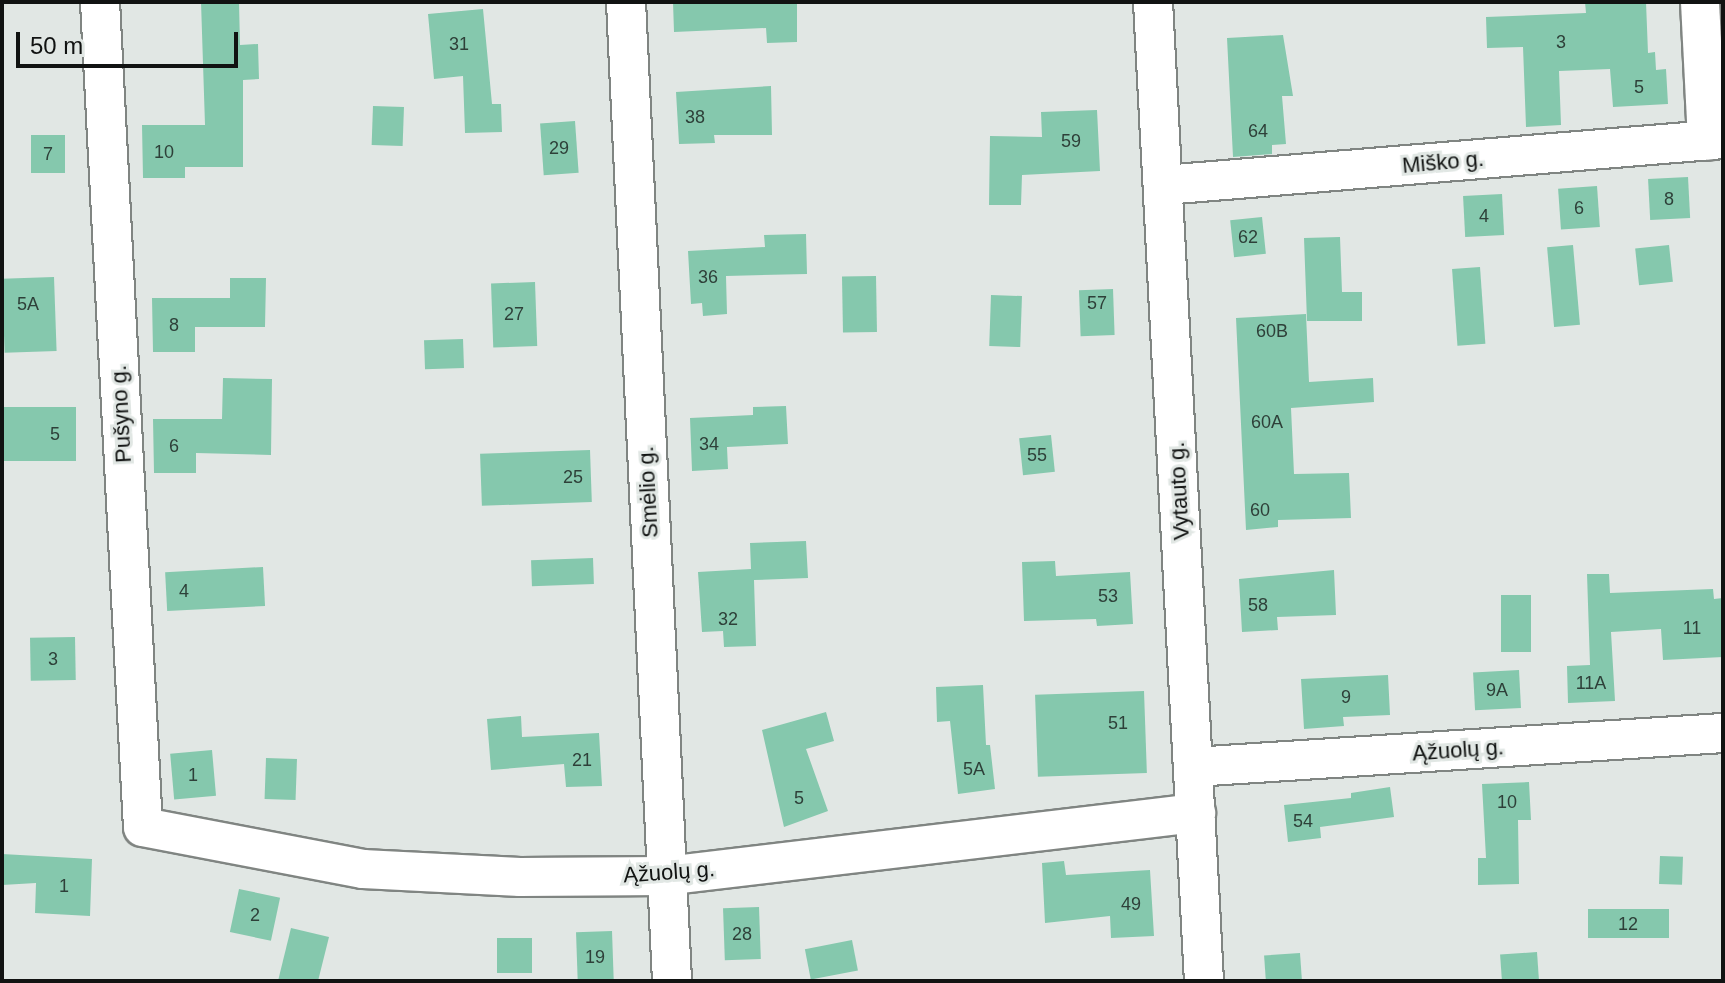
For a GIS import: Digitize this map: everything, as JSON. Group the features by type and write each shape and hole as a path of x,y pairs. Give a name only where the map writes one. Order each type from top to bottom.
{"street":[{"name":"Pušyno g.","path":"100,2 143,827"},
{"name":"Smėlio g.","path":"626,2 672,981"},
{"name":"Vytauto g.","path":"1153,2 1204,981"},
{"path":"1700,2 1715,140"},
{"name":"Miško g.","path":"1164,185 1715,140"},
{"name":"Ąžuolų g.","path":"1193,767 1723,733"},
{"name":"Ąžuolų g.","path":"143,827 363,869 520,877 665,876 1196,813"}],"building":[{"path":"201,2 239,2 240,45 258,44 259,79 243,80 243,167 185,167 185,178 143,178 142,125 205,125"},
{"path":"673,2 797,2 797,42 767,43 766,28 674,32"},
{"path":"1585,2 1646,2 1648,53 1655,52 1656,70 1666,69 1668,104 1613,107 1610,69 1559,71 1561,125 1526,127 1523,47 1487,48 1486,17 1586,13"},
{"path":"483,9 492,104 501,104 502,132 465,133 463,76 434,79 428,14"},
{"path":"1283,35 1293,96 1282,96 1286,144 1272,145 1272,154 1233,157 1227,38"},
{"path":"771,86 772,135 714,135 715,143 679,144 676,92"},
{"path":"373,106 404,107 403,146 372,145"},
{"path":"1097,110 1100,171 1022,175 1021,205 989,205 990,136 1042,137 1041,112"},
{"path":"575,121 579,173 544,175 540,123"},
{"path":"31,135 65,135 65,173 31,173"},
{"path":"1688,177 1690,218 1650,220 1648,179"},
{"path":"1597,186 1600,227 1561,230 1558,189"},
{"path":"1502,194 1504,235 1465,237 1463,196"},
{"path":"1262,217 1266,254 1234,257 1230,220"},
{"path":"806,234 807,274 726,276 727,314 703,316 702,303 691,304 688,251 765,247 764,235"},
{"path":"1340,237 1342,292 1362,292 1362,321 1307,321 1304,238"},
{"path":"1573,245 1580,325 1554,327 1547,247"},
{"path":"1669,245 1673,282 1639,285 1635,249"},
{"path":"1480,267 1485,344 1457,346 1452,269"},
{"path":"876,276 877,332 843,333 842,277"},
{"path":"54,277 57,351 5,353 2,279"},
{"path":"230,278 266,278 265,327 195,327 195,352 153,352 152,298 230,298"},
{"path":"535,282 537,346 493,347 491,284"},
{"path":"1113,289 1115,335 1081,336 1079,290"},
{"path":"991,295 1022,296 1020,347 989,346"},
{"path":"1306,314 1309,382 1373,378 1374,402 1291,408 1294,474 1349,473 1351,518 1278,520 1278,527 1246,530 1236,318"},
{"path":"463,339 464,368 425,369 424,340"},
{"path":"223,378 272,379 271,455 196,453 196,473 154,473 153,419 222,419"},
{"path":"786,406 788,444 727,447 728,469 692,471 690,418 753,415 753,407"},
{"path":"2,407 76,407 76,461 2,461"},
{"path":"1051,435 1055,472 1023,475 1019,438"},
{"path":"590,450 592,502 482,506 480,454"},
{"path":"806,541 808,578 754,580 756,646 724,647 723,631 702,632 698,572 751,569 750,543"},
{"path":"593,558 594,584 532,586 531,560"},
{"path":"1055,561 1056,576 1130,572 1133,624 1097,626 1096,619 1024,621 1022,562"},
{"path":"263,567 265,606 167,611 165,572"},
{"path":"1334,570 1336,615 1277,617 1278,630 1242,632 1239,579"},
{"path":"1587,574 1609,574 1610,593 1713,589 1714,599 1723,598 1723,657 1663,660 1661,629 1611,632 1615,701 1568,703 1567,666 1590,665"},
{"path":"1501,595 1531,595 1531,652 1501,652"},
{"path":"75,637 76,680 31,681 30,638"},
{"path":"1519,670 1521,708 1475,710 1473,672"},
{"path":"1388,675 1390,715 1343,717 1344,726 1304,729 1301,679"},
{"path":"983,685 986,745 990,745 995,789 958,794 950,721 937,722 936,687"},
{"path":"1144,691 1147,773 1038,777 1035,695"},
{"path":"826,712 834,741 806,749 828,811 784,827 762,730"},
{"path":"521,716 522,737 599,733 602,786 566,787 564,764 491,770 487,719"},
{"path":"212,750 216,796 174,799 170,754"},
{"path":"266,758 297,759 296,800 265,799"},
{"path":"1529,782 1531,820 1518,820 1519,884 1478,885 1478,858 1486,858 1482,784"},
{"path":"1390,787 1394,817 1320,827 1321,838 1288,842 1284,805 1351,798 1351,793"},
{"path":"2,854 92,859 90,916 35,913 36,883 2,885"},
{"path":"1660,856 1683,857 1682,885 1659,884"},
{"path":"1064,861 1066,875 1150,870 1154,936 1111,938 1110,916 1045,923 1042,863"},
{"path":"239,889 280,898 271,941 230,932"},
{"path":"759,907 761,959 725,960 723,908"},
{"path":"1588,909 1669,909 1669,938 1588,938"},
{"path":"291,928 329,937 318,981 278,981"},
{"path":"612,931 614,981 578,981 576,932"},
{"path":"497,938 532,938 532,973 497,973"},
{"path":"852,940 858,970 811,980 805,949"},
{"path":"1537,952 1539,981 1502,981 1500,955"},
{"path":"1300,953 1302,981 1266,981 1264,956"}]}
